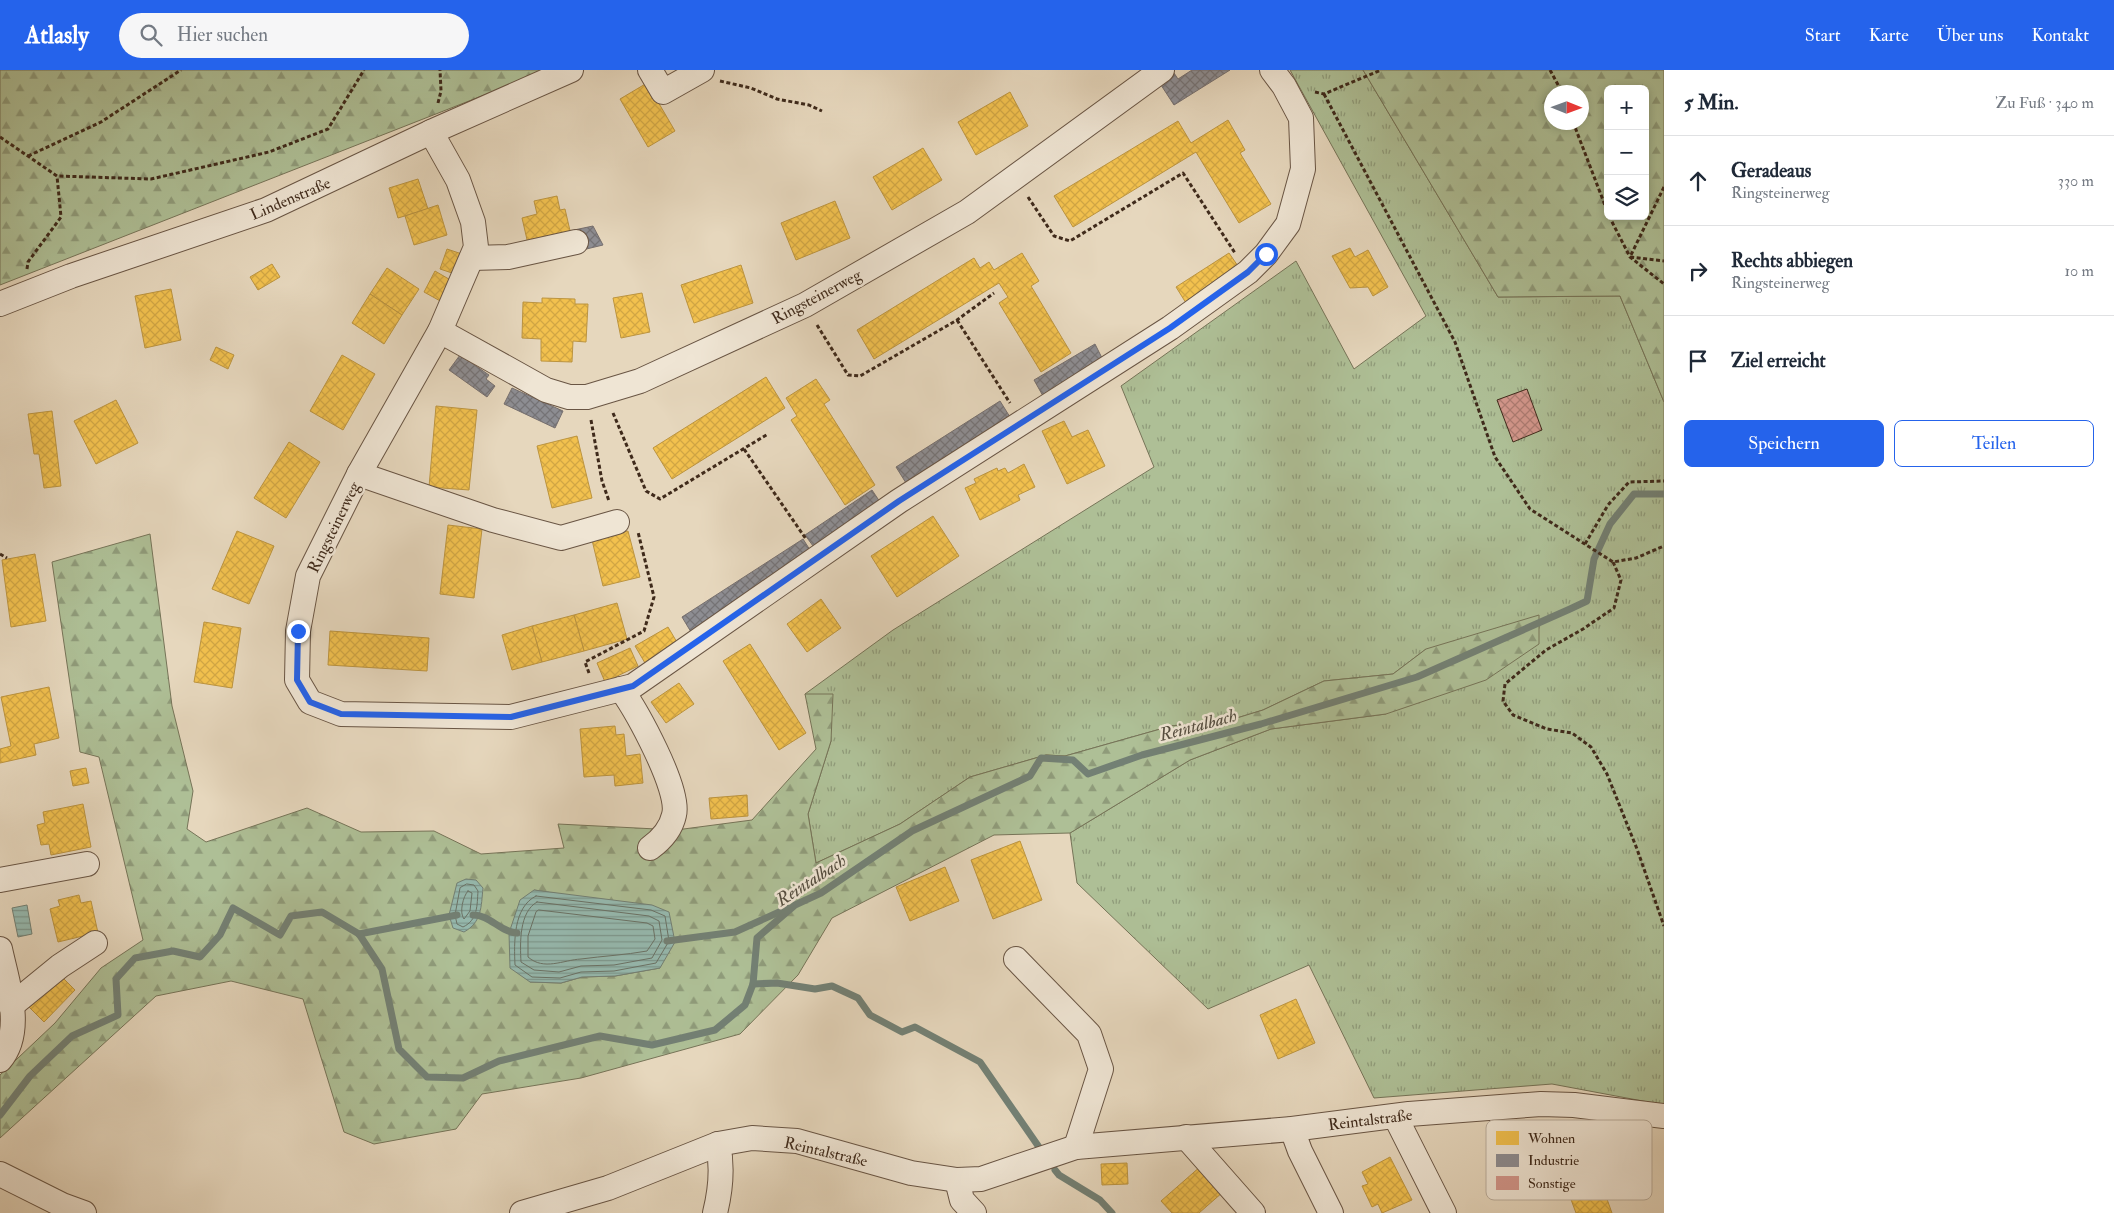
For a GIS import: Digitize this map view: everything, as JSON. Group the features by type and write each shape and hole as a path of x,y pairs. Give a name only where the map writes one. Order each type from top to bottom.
{"street":[{"name":"Lindenstraße","path":"0,304 71,276 266,210 431,132 571,70"},
{"path":"650,70 663,92 709,74"},
{"name":"Ringsteinerweg","path":"440,331 546,390 569,397 595,395 640,381 805,305 967,212 1162,70"},
{"name":"Ringsteinerweg","path":"431,132 458,180 473,222 476,247 440,331 359,474 308,576 298,631 297,680 310,702 341,714 511,717 633,686 899,501 1170,328 1248,272 1266,254 1288,224 1303,169 1301,118 1278,78"},
{"path":"472,258 508,257 576,242"},
{"path":"359,474 492,520 561,538 617,522"},
{"path":"620,689 651,737 674,802 675,814 662,838 650,848"},
{"path":"0,880 87,864"},
{"path":"11,1006 60,966 95,943"},
{"path":"0,948 13,1021 12,1038 0,1060"},
{"path":"1016,959 1089,1034 1101,1069 1076,1147"},
{"name":"Reintalstraße","path":"522,1213 608,1188 718,1144 752,1138 797,1141 911,1173 957,1180 981,1179 1076,1147 1292,1129 1395,1116 1541,1104 1574,1105 1664,1116"},
{"path":"1395,1116 1444,1213"},
{"path":"1292,1129 1300,1150 1331,1213"},
{"path":"1186,1137 1253,1213"},
{"path":"715,1213 721,1188 721,1162 718,1144"},
{"path":"0,1174 62,1205 84,1213"},
{"path":"957,1180 962,1200 974,1213"}],"path":[{"path":"28,156 100,122 181,70"},
{"path":"0,137 57,176 151,179 269,152 328,129 364,70"},
{"path":"1278,78 1324,94 1381,70"},
{"path":"1550,70 1558,85"},
{"path":"709,74 731,85 751,88 777,99 809,105 822,111"},
{"path":"1324,94 1454,342 1494,457 1530,509 1613,562 1621,580 1614,608 1583,629 1546,650 1506,684 1503,701 1513,715 1547,729 1572,733 1591,747 1607,774 1637,848 1664,926"},
{"path":"1576,130 1604,204"},
{"path":"1015,177 1054,236 1070,241 1183,173 1248,272"},
{"path":"24,295 28,262 62,217 57,176"},
{"path":"1630,257 1664,186"},
{"path":"1611,220 1630,257 1664,284"},
{"path":"1630,257 1664,261"},
{"path":"805,305 848,375 860,376 957,320 994,293"},
{"path":"957,320 1022,422"},
{"path":"595,395 646,491 660,499 768,434"},
{"path":"595,395 602,481 617,522 637,529 654,597 644,631 585,662 597,695"},
{"path":"744,449 818,557"},
{"path":"1585,544 1608,505 1629,482 1664,481"},
{"path":"1613,562 1636,558 1664,546"},
{"path":"0,554 7,558"}],"green space":[{"path":"0,70 548,70 0,285"},
{"path":"1290,70 1363,70 1498,297 1620,296 1664,402 1664,1105 1552,1084 1374,1098 1309,965 1208,1009 1077,883 1070,833 1190,760 1271,729 1386,714 1426,649 1393,674 1324,681 1263,710 1227,721 1171,726 1065,756 1046,755 970,777 900,824 816,863 808,814 831,741 805,694 893,630 1154,467 1121,386 1296,261 1354,369 1426,316"},
{"path":"1363,70 1664,70 1664,402 1620,296 1498,297"},
{"path":"150,534 172,706 193,791 187,829 206,842 307,808 361,832 434,831 481,854 564,848 558,824 676,830 752,820 816,749 805,694 833,694 831,741 808,814 816,863 900,824 970,777 1046,755 1065,756 1171,726 1227,721 1263,710 1324,681 1393,674 1426,649 1539,615 1539,644 1486,680 1386,714 1271,729 1190,760 1070,833 994,835 832,918 798,975 740,1034 581,1078 482,1094 456,1129 374,1144 344,1132 303,999 231,981 156,996 0,1138 0,1075 55,1023 101,968 143,940 99,757 80,752 52,562","holes":["534,890 584,898 660,968 615,976 582,977 561,983 530,982"]}],"water":[{"path":"466,879 476,880 483,888 480,913 474,924 464,932 453,928 449,915 457,883"},
{"path":"534,890 652,905 669,912 675,942 660,968 615,976 582,977 561,983 530,982 510,968 509,933 520,900"},
{"path":"27,905 32,934 18,937 12,908"}],"building: Wohnen":[{"path":"647,83 675,131 648,147 620,99"},
{"path":"1010,92 1028,126 976,155 958,122"},
{"path":"1228,120 1245,150 1240,153 1271,204 1239,223 1196,152 1073,227 1054,196 1178,121 1191,143"},
{"path":"923,148 942,180 892,210 873,177"},
{"path":"418,179 428,209 398,218 389,188"},
{"path":"557,196 560,210 565,209 571,235 528,244 522,218 537,214 534,201"},
{"path":"835,201 850,238 796,260 781,223"},
{"path":"438,205 447,235 414,245 405,216"},
{"path":"1350,248 1355,257 1368,250 1388,287 1373,296 1368,287 1350,288 1332,256"},
{"path":"447,249 465,255 458,275 440,269"},
{"path":"1022,253 1039,281 1031,286 1071,353 1041,372 999,303 1008,297 999,283 874,359 857,330 974,258 980,268 989,262 994,270"},
{"path":"1229,253 1240,269 1186,303 1176,287"},
{"path":"272,264 280,277 258,290 250,277"},
{"path":"741,265 753,303 694,323 681,285"},
{"path":"387,268 419,289 402,315 370,294"},
{"path":"435,271 454,282 442,302 424,292"},
{"path":"171,289 181,340 145,348 135,296"},
{"path":"642,293 650,332 621,338 613,298"},
{"path":"370,294 402,315 384,344 352,323"},
{"path":"542,298 575,299 575,304 588,304 586,342 573,341 572,362 541,361 541,339 522,338 523,302 542,303"},
{"path":"216,347 234,355 228,369 210,360"},
{"path":"342,355 375,374 343,430 310,411"},
{"path":"766,377 785,408 672,479 653,448"},
{"path":"816,379 830,400 824,404 875,485 845,505 791,420 797,416 786,398"},
{"path":"116,400 138,443 96,464 74,421"},
{"path":"436,406 477,410 469,490 429,487"},
{"path":"52,411 61,486 44,488 39,454 34,454 28,414"},
{"path":"1064,421 1072,437 1088,430 1105,466 1067,484 1042,431"},
{"path":"577,436 592,498 552,508 537,446"},
{"path":"289,442 320,462 286,518 254,498"},
{"path":"1024,464 1035,487 1018,495 1020,500 980,520 965,488 976,483 974,479 997,468 998,471 1005,468 1008,473"},
{"path":"933,516 959,556 897,597 871,556"},
{"path":"448,525 482,529 474,598 440,594"},
{"path":"237,531 274,546 249,604 212,589"},
{"path":"628,531 640,577 603,586 592,540"},
{"path":"35,554 46,621 11,627 2,560"},
{"path":"821,599 841,628 807,652 787,624"},
{"path":"617,603 627,639 584,651 574,615"},
{"path":"574,615 584,651 542,662 532,626"},
{"path":"204,622 241,628 232,688 194,682"},
{"path":"532,626 542,662 512,670 502,635"},
{"path":"668,627 678,644 645,663 635,646"},
{"path":"330,631 429,638 427,671 328,665"},
{"path":"750,644 806,733 779,750 723,661"},
{"path":"630,648 638,666 605,682 597,663"},
{"path":"679,683 694,704 666,723 651,702"},
{"path":"49,687 59,738 34,744 36,755 0,763 0,749 11,746 1,697"},
{"path":"615,726 616,735 624,734 626,756 640,754 643,783 615,786 614,775 584,777 580,729"},
{"path":"86,768 89,783 73,786 70,771"},
{"path":"747,795 748,816 711,819 709,798"},
{"path":"83,804 91,847 51,855 49,844 41,845 37,825 45,823 43,812"},
{"path":"1020,841 1042,900 993,919 971,860"},
{"path":"945,867 959,901 910,921 896,887"},
{"path":"79,895 81,903 91,901 98,933 83,939 83,936 58,942 50,909 60,906 58,900"},
{"path":"61,976 75,990 44,1022 29,1007"},
{"path":"1296,999 1315,1043 1278,1059 1260,1015"},
{"path":"1390,1157 1412,1200 1382,1213 1378,1204 1372,1207 1362,1186 1368,1184 1362,1172"},
{"path":"1127,1163 1128,1184 1102,1185 1101,1164"},
{"path":"1201,1166 1223,1192 1199,1213 1172,1213 1161,1201"},
{"path":"1571,1200 1607,1200 1612,1213 1576,1213"}],"building: Industrie":[{"path":"1192,70 1230,70 1174,105 1159,82 1174,73 1178,79"},
{"path":"593,226 603,245 578,251 574,230"},
{"path":"1095,344 1103,360 1043,396 1034,380"},
{"path":"460,355 489,375 486,379 495,386 487,397 449,370"},
{"path":"512,388 563,411 555,428 504,404"},
{"path":"1000,401 1010,417 906,483 896,467"},
{"path":"872,490 882,505 816,550 805,535"},
{"path":"803,539 812,553 691,632 682,617"}],"building: Sonstige":[{"path":"1527,389 1542,430 1513,442 1497,400"}],"waterway":[{"name":"Reintalbach","path":"0,1115 30,1076 72,1036 118,1015 116,979 135,958 173,951 200,957 220,935 233,908 280,935 291,916 322,912 359,934 382,969 399,1049 427,1077 463,1078 499,1061 600,1036 652,1045 715,1030 745,1005 753,984 757,938 795,905 821,893 912,831 1030,776 1041,758 1073,760 1088,774 1142,755 1261,724 1417,677 1587,601 1594,559 1610,524 1634,494 1664,494"},
{"path":"667,941 735,932 788,908"},
{"path":"359,934 457,915"},
{"path":"473,915 485,918 505,930 517,933"},
{"path":"753,984 777,983 815,989 832,986 858,998 870,1015 902,1032 915,1027 980,1062 1041,1150"},
{"path":"1055,1170 1059,1175 1100,1200 1112,1213"}],"route":[{"path":"298,631 297,680 310,702 341,714 511,717 633,686 899,501 1170,328 1248,272 1266,254"}]}
